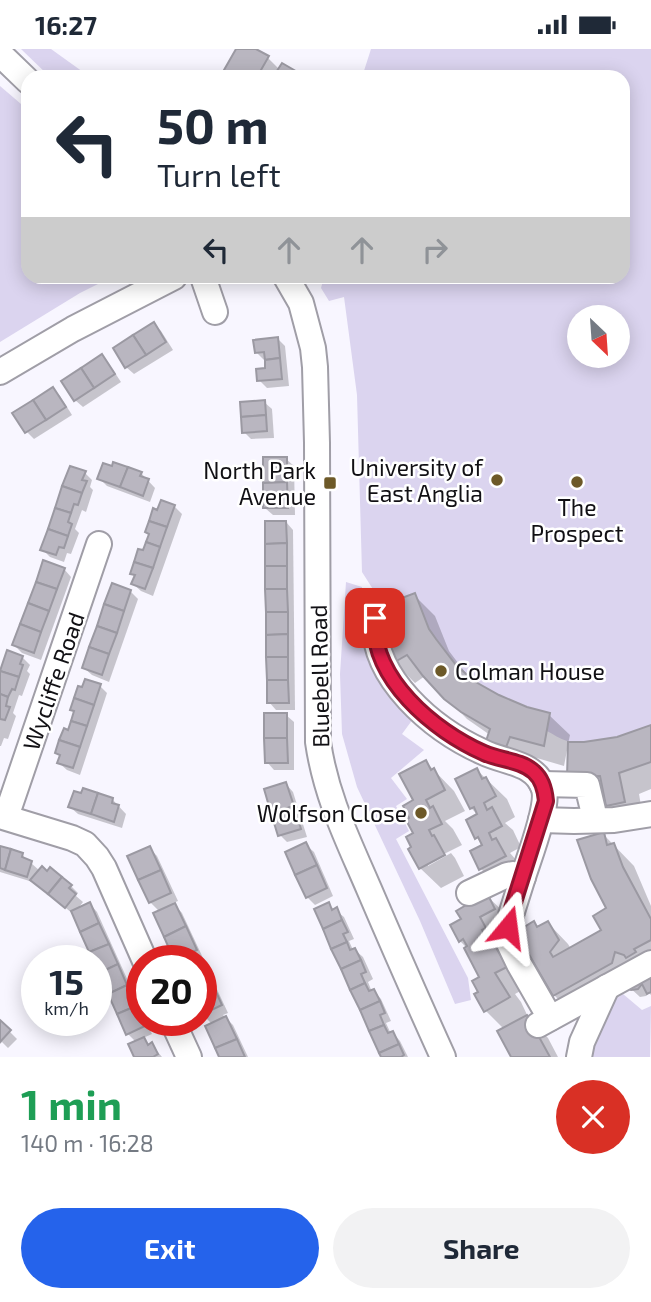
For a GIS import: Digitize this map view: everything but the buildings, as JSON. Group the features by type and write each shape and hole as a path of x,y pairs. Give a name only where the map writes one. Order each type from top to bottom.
{"street":[{"path":"0,54 21,74"},
{"path":"0,372 73,329 160,284"},
{"path":"205,284 215,312"},
{"name":"Bluebell Road","path":"290,284 301,303 313,348 315,367 318,743 322,769 347,839 443,1057"},
{"name":"Wycliffe Road","path":"99,544 3,817 85,844 104,868 138,945"},
{"path":"375,618 375,640 382,657 395,683 413,704 449,734 467,744 486,754 532,770 542,784 546,801 510,915 508,941 544,1022 651,963"},
{"path":"542,784 587,785 593,810"},
{"path":"541,820 614,820 651,814"},
{"path":"469,893 508,875 523,877"},
{"path":"579,1057 582,1042 607,987"},
{"path":"179,1036 188,1057"}],"shaded area":[{"path":"21,49 51,49 80,70 43,70"},
{"path":"371,49 651,49 651,725 586,743 562,739 547,731 550,713 496,693 480,684 451,659 429,628 414,593 383,605 362,572 357,395 344,297 329,301 321,288 322,284 630,284 630,70 364,70"},
{"path":"0,86 21,104 21,284 98,284 0,342"},
{"path":"346,582 362,587 362,617 373,663 413,719 402,734 424,750 391,778 407,799 396,806 409,831 396,839 468,978 471,1000 455,1004 420,921 357,787 342,734 340,674"},
{"path":"623,994 642,1010 651,1006 650,1057 589,1057 606,1005"}],"place":[{"name":"University of East Anglia","path":"497,480"},
{"name":"The Prospect","path":"577,482"},
{"name":"North Park Avenue","path":"330,483"},
{"name":"Colman House","path":"441,671"},
{"name":"Wolfson Close","path":"421,813"}],"route":[{"path":"375,618 375,640 382,657 395,683 413,704 449,734 467,744 486,754 532,770 542,784 546,801 508,927"}]}
